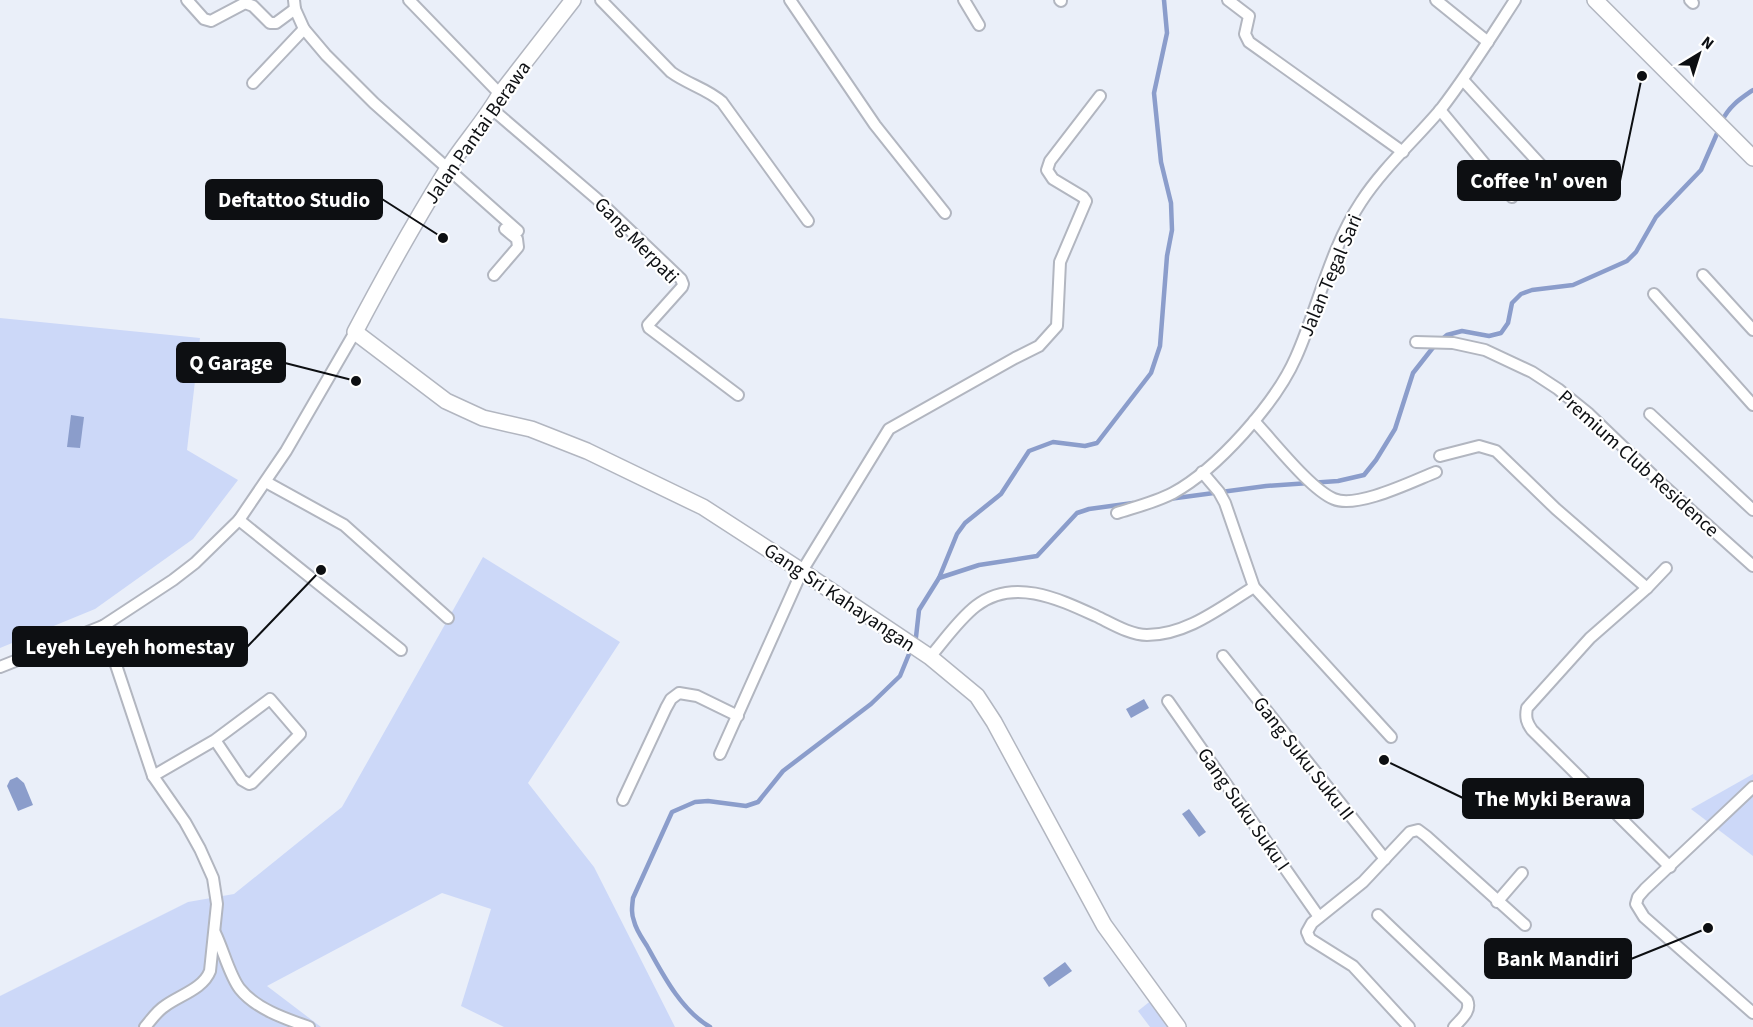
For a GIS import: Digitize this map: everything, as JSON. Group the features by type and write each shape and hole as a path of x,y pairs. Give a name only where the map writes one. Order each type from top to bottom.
{"street":[{"path":"187,0 204,19 211,21 245,3 252,6 270,23 276,23 295,5 304,29 326,55 519,243 494,275"},
{"path":"409,0 500,94"},
{"name":"Jalan Pantai Berawa","path":"0,667 103,626 195,563 240,520 286,451 355,332 402,242 446,172 492,109 500,94 573,0"},
{"path":"601,0 671,72 684,82 715,96 722,102 808,221"},
{"path":"790,0 875,125 945,213"},
{"path":"964,0 980,25"},
{"path":"1228,0 1249,15 1245,34 1249,42 1403,152"},
{"path":"1436,0 1488,42"},
{"name":"Jalan Tegal Sari","path":"1117,513 1165,497 1202,472 1254,421 1280,387 1293,364 1329,267 1350,220 1362,200 1463,80 1515,0"},
{"path":"1595,0 1753,158"},
{"path":"253,83 304,29"},
{"path":"1463,80 1549,174"},
{"path":"720,754 802,571 889,429 1039,346 1057,326 1060,262 1086,201 1053,179 1047,170 1050,161 1100,96"},
{"name":"Gang Merpati","path":"492,109 597,199 681,279 682,287 648,325 649,328 738,395"},
{"path":"1440,110 1512,197"},
{"path":"446,172 518,231"},
{"path":"1703,275 1753,330"},
{"path":"1654,294 1753,405"},
{"name":"Gang Sri Kahayangan","path":"355,332 446,401 483,418 531,429 608,461 703,507 930,657 977,696 994,722 1104,925 1178,1027"},
{"name":"Premium Club Residence","path":"1416,342 1485,350 1532,372 1558,389 1589,414 1665,487 1753,566"},
{"path":"1650,414 1753,510"},
{"path":"1254,421 1308,480 1335,500 1372,498 1436,472"},
{"path":"1440,456 1479,446 1496,451 1556,509 1647,588"},
{"path":"1202,472 1225,503 1254,587 1391,737"},
{"path":"266,482 344,525 448,618"},
{"path":"240,520 401,650"},
{"path":"1666,568 1647,588 1590,638 1527,708 1525,716 1532,730 1670,867"},
{"path":"930,657 975,607 986,600 1013,592 1035,592 1068,603 1144,636 1189,627 1254,587"},
{"path":"103,626 153,776 185,822 200,849 213,878 217,904 208,977 198,986 162,1008 145,1027"},
{"name":"Gang Suku Suku II","path":"1223,656 1385,859"},
{"path":"623,800 674,695 679,693 697,696 738,716"},
{"path":"153,776 215,740 270,699 300,734 249,784 242,780 215,740"},
{"name":"Gang Suku Suku I","path":"1168,700 1319,917"},
{"path":"1753,787 1638,897 1638,909 1644,917 1753,1013"},
{"path":"1409,1027 1353,966 1310,939 1307,932 1319,917 1363,882 1414,830 1426,836 1524,925"},
{"path":"1497,902 1522,873"},
{"path":"1378,915 1467,1000 1468,1010 1454,1027"},
{"path":"215,933 239,989 252,1000 287,1020 309,1027"}],"shaded area":[{"path":"0,318 200,338 187,450 238,480 193,539 95,609 0,648"},
{"path":"71,415 84,417 80,448 67,447"},
{"path":"483,557 620,642 528,783 594,867 675,1027 504,1027 461,1006 491,909 442,893 267,986 321,1027 0,1027 0,996 188,902 234,894 342,807"},
{"path":"1144,699 1149,708 1131,718 1126,709"},
{"path":"1753,774 1753,856 1691,809"},
{"path":"17,777 24,783 33,805 18,811 7,786 10,780"},
{"path":"1189,809 1206,832 1199,837 1182,814"},
{"path":"1065,962 1072,971 1049,987 1043,978"},
{"path":"1153,999 1174,1027 1150,1027 1138,1011"}],"waterway":[{"path":"939,578 957,534 965,523 1001,494 1029,451 1053,442 1085,446 1097,443 1151,373 1160,346 1167,256 1172,230 1171,203 1161,162 1154,93 1167,33 1164,0"},
{"path":"1722,121 1731,107 1753,90"},
{"path":"1169,499 1266,486 1338,481 1364,475 1395,429 1413,373 1435,345 1447,335 1462,331 1489,336 1501,333 1508,323 1512,303 1521,294 1532,290 1573,285 1627,261 1636,252 1656,217 1701,170 1719,129"},
{"path":"710,1027 690,1011 674,991 638,931 632,915 633,898 672,812 695,802 708,801 746,806 758,802 783,771 871,704 900,676 916,637 919,610 939,578 979,565 1037,556 1077,513 1089,509 1133,503"}],"place":[{"name":"Coffee 'n' oven","path":"1642,76"},
{"name":"Deftattoo Studio","path":"443,238"},
{"name":"Q Garage","path":"356,381"},
{"name":"Leyeh Leyeh homestay","path":"321,570"},
{"name":"The Myki Berawa","path":"1384,760"},
{"name":"Bank Mandiri","path":"1708,928"}]}
